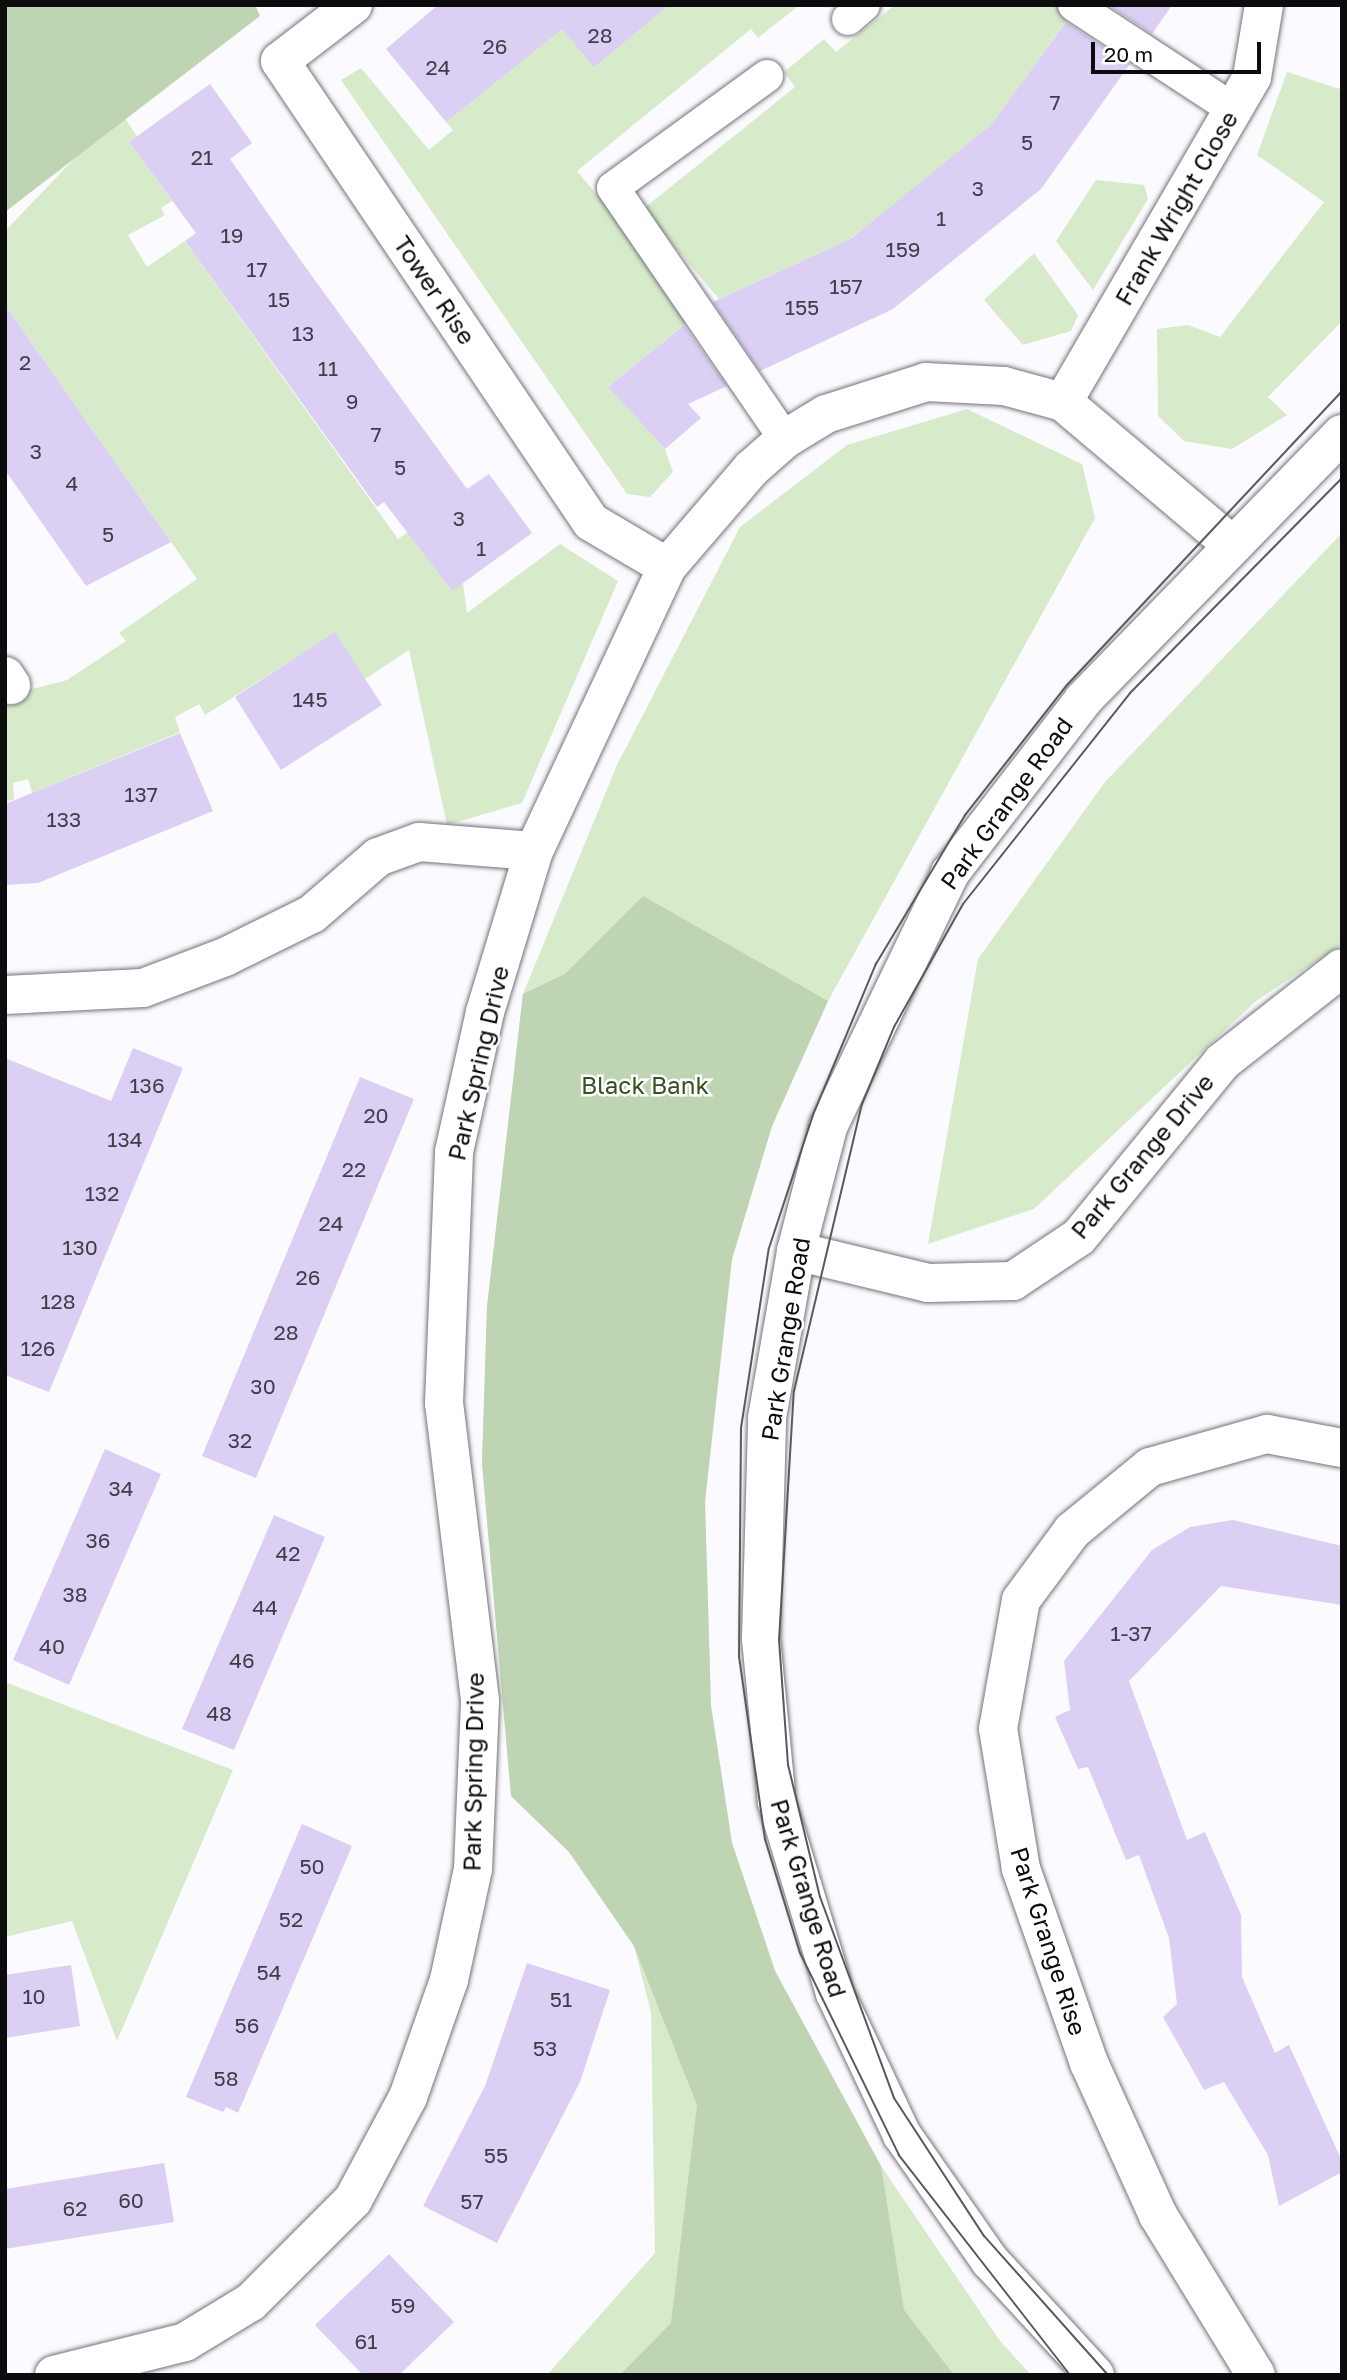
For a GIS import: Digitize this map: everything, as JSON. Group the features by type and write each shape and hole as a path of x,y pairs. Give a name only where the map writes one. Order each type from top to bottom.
{"street":[{"name":"Tower Rise","path":"353,5 280,61 591,522 667,567"},
{"name":"Frank Wright Close","path":"1063,402 1252,77 1264,5"},
{"name":"Park Spring Drive","path":"54,2375 185,2342 251,2302 344,2210 408,2097 449,1980 473,1869 480,1700 444,1403 454,1152 485,1012 534,851 667,567 751,468 785,439 826,414 926,382 1004,386 1063,402 1231,544"},
{"name":"Park Grange Road","path":"1095,2375 990,2261 902,2135 835,1993 777,1802 761,1639 767,1418 796,1251 828,1127 950,873 1083,700 1231,544 1342,434"},
{"path":"5,995 143,988 178,975 312,914 378,857 419,842 534,851"},
{"name":"Park Grange Drive","path":"796,1251 928,1283 1013,1281 1079,1237 1223,1062 1342,968"},
{"name":"Park Grange Rise","path":"1256,2375 1158,2216 1089,2063 1021,1869 998,1728 1021,1600 1072,1531 1150,1467 1267,1434 1342,1448"}],"lane":[{"path":"1074,5 1233,109"},
{"path":"767,76 613,188 785,439"}],"green space":[{"path":"5,5 255,5 260,16 5,212"},
{"path":"668,5 797,7 758,38 751,29 577,171 696,315 608,387 665,449 673,472 650,497 627,494 341,80 361,68 429,150 453,130 446,122 556,21"},
{"path":"895,5 1055,5 1067,20 981,140 850,239 719,299 643,209 795,87 784,72 824,39 836,52"},
{"path":"1287,72 1340,89 1342,84 1342,321 1268,397 1287,415 1232,449 1184,441 1158,416 1157,329 1188,325 1220,337 1324,202 1257,155"},
{"path":"120,111 137,136 130,143 172,201 161,208 165,215 128,235 147,267 185,241 398,539 408,532 451,590 463,583 467,613 560,544 618,581 522,803 447,825 409,650 365,679 303,653 205,715 199,704 175,717 180,732 32,793 28,779 13,783 14,800 5,801 5,696 67,680 126,641 119,633 197,579 5,305 5,231"},
{"path":"1096,180 1144,185 1148,199 1093,290 1056,241"},
{"path":"1034,253 1078,315 1071,331 1023,345 984,300"},
{"name":"Black Bank","path":"967,409 1082,464 1095,518 828,1001 772,1126 732,1259 715,1380 705,1502 711,1706 732,1843 775,1971 881,2166 1000,2341 1031,2375 547,2375 655,2253 651,2012 634,1946 569,1852 511,1796 482,1463 487,1307 523,994 617,765 740,527 847,445"},
{"path":"1342,533 1342,944 1256,1001 1034,1209 928,1244 978,959 1105,782"},
{"name":"Black Bank","path":"643,896 828,1001 772,1126 732,1259 705,1502 711,1706 732,1843 775,1971 881,2166 904,2310 954,2375 620,2375 671,2323 697,2105 634,1946 569,1852 511,1796 482,1463 487,1307 523,994 565,974"},
{"path":"5,1682 233,1770 117,2041 72,1921 5,1937"}],"building":[{"path":"438,5 669,5 594,67 562,29 446,122 386,49"},
{"path":"1108,5 1172,5 1152,34"},
{"path":"1066,22 1130,64 1041,189 893,309 760,371 713,302 852,238 991,125"},
{"path":"210,84 252,143 230,159 301,261 467,489 489,474 532,533 452,591 384,502 377,507 185,241 196,233 129,142"},
{"path":"5,305 171,542 86,586 5,470"},
{"path":"684,325 727,386 688,404 701,418 665,449 608,387"},
{"path":"335,632 382,705 281,770 235,697"},
{"path":"180,733 213,811 38,883 5,885 5,804"},
{"path":"133,1048 183,1068 49,1392 5,1375 5,1058 111,1101"},
{"path":"360,1077 414,1099 256,1478 202,1456"},
{"path":"105,1449 161,1474 69,1685 13,1660"},
{"path":"274,1515 325,1537 234,1750 182,1729"},
{"path":"1233,1520 1342,1546 1342,1605 1221,1586 1129,1681 1187,1840 1205,1832 1241,1915 1242,1977 1275,2053 1289,2045 1342,2161 1342,2172 1279,2206 1268,2155 1224,2082 1204,2090 1163,2017 1177,2004 1169,1938 1139,1855 1126,1860 1088,1767 1078,1769 1055,1717 1070,1710 1064,1661 1152,1550 1190,1527"},
{"path":"302,1824 352,1846 238,2113 226,2107 223,2112 186,2097"},
{"path":"527,1963 610,1990 580,2082 497,2243 423,2206 485,2086"},
{"path":"71,1965 80,2026 5,2038 5,1975"},
{"path":"164,2163 174,2222 5,2249 5,2189"},
{"path":"389,2254 454,2322 399,2375 363,2375 315,2325"}],"tram line":[{"path":"1070,2375 899,2155 800,1953 765,1839 739,1657 741,1428 769,1248 813,1115 876,964 965,815 1067,685 1342,391"},
{"path":"1108,2375 984,2236 894,2098 820,1897 788,1765 779,1640 794,1391 862,1104 894,1027 963,904 1130,693 1342,478"}]}
